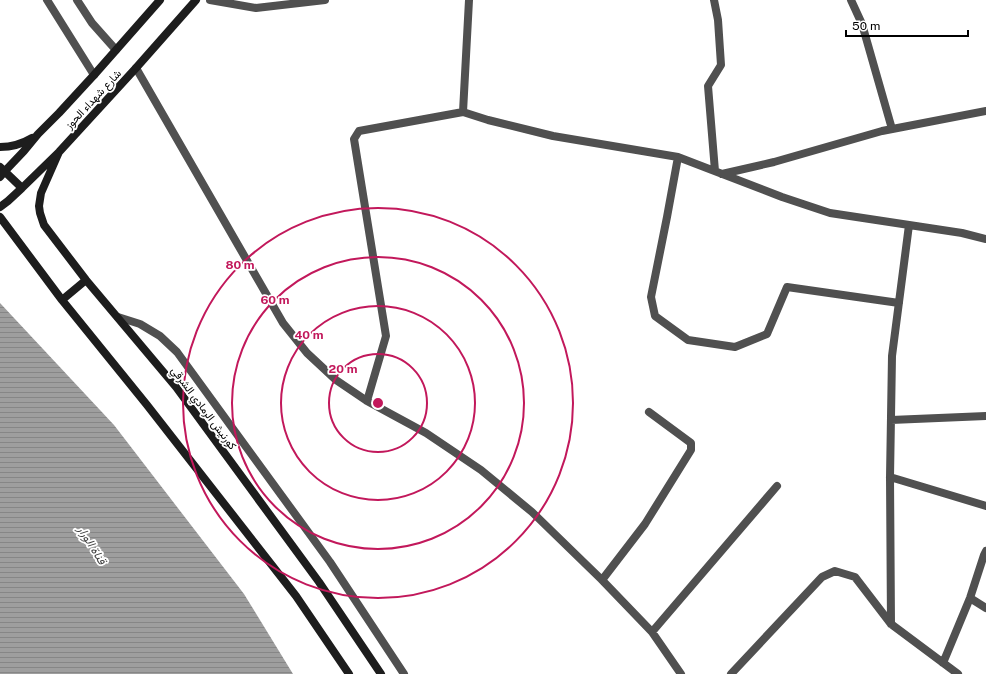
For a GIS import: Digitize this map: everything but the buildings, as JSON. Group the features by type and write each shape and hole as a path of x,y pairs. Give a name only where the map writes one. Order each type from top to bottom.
{"main road":[{"name":"شارع شهداء الحوز","path":"2,172 24,151 38,134 94,75 160,0"},
{"name":"شارع شهداء الحوز","path":"0,207 59,152 196,0"},
{"path":"0,147 8,147 19,144 38,134"},
{"name":"كورنيش الرمادي الشرقي","path":"59,152 41,193 39,206 44,225 86,280 176,388 319,582 381,674"},
{"path":"2,172 22,188"},
{"path":"0,217 62,300 147,405 296,596 349,674"},
{"path":"62,300 86,280"}],"street":[{"path":"47,0 94,75"},
{"path":"77,0 92,23 116,50"},
{"path":"210,0 256,8 325,0"},
{"path":"463,112 469,0"},
{"path":"714,0 718,20 721,65 708,86 719,173"},
{"path":"851,0 862,24 892,129"},
{"path":"136,68 283,323 307,353 336,380 368,402 426,433 481,470 532,512 602,580 652,632 681,674"},
{"path":"719,173 774,162 882,131 986,111"},
{"path":"368,402 386,336 354,139 359,132 463,112 488,120 553,136 678,157 782,197 830,213 962,233 986,239"},
{"path":"678,157 651,297 655,316 688,340 735,347 767,334 787,286 899,303"},
{"path":"891,624 890,477 892,356 909,225"},
{"path":"118,317 140,324 160,336 177,352 330,562 404,674"},
{"path":"602,580 645,524 691,450 691,443 649,412"},
{"path":"891,420 986,416"},
{"path":"890,477 986,506"},
{"path":"652,632 777,486"},
{"path":"943,663 970,598 986,551"},
{"path":"731,674 822,578 835,571 855,577 891,624 958,674"},
{"path":"970,598 986,608"}],"water":[{"name":"قناة الورار","path":"0,303 114,425 244,594 293,674 0,674"}]}
